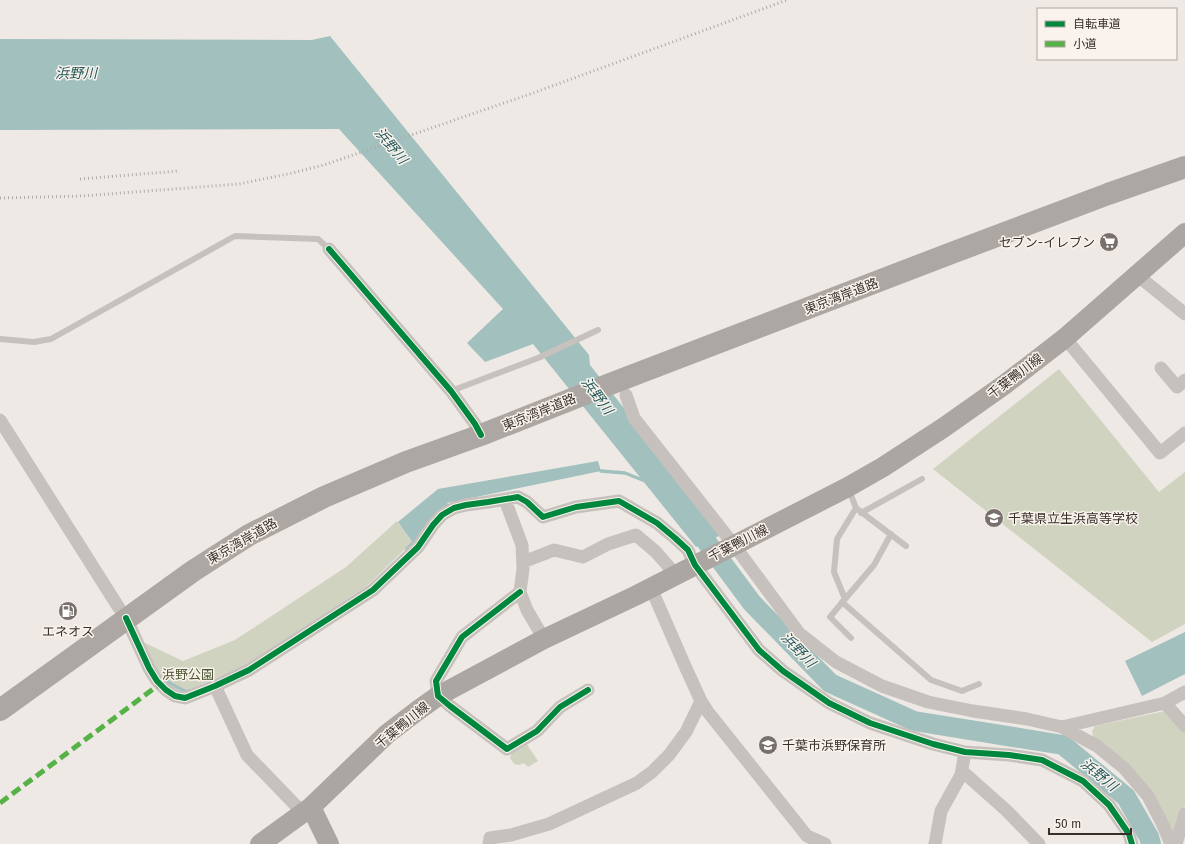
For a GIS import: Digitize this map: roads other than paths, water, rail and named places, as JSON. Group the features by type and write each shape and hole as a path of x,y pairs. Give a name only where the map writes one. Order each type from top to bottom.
{"highway":[{"name":"東京湾岸道路","path":"613,385 1185,151"},
{"name":"東京湾岸道路","path":"0,693 122,613 192,571 223,550 299,509 349,486 478,430 566,395 613,385 949,254 1108,194 1185,167"},
{"name":"東京湾岸道路","path":"0,710 122,613"}],"main road":[{"name":"千葉鴨川線","path":"260,844 307,810 387,734 438,696 544,639 651,588 734,544 848,487 883,467 943,428 1004,385 1065,338 1185,233"},
{"path":"307,810 329,844"}],"street":[{"path":"329,249 451,391 478,430"},
{"path":"1137,275 1185,314"},
{"path":"1065,338 1160,453 1185,433"},
{"path":"1161,368 1177,387 1185,380"},
{"path":"613,385 634,418 734,544 799,633 836,662 882,686 928,702 973,711 1027,719 1062,727 1097,746 1124,768 1148,796 1162,822 1171,844"},
{"path":"0,420 122,613 149,668 158,682 166,690 176,696 185,698 249,670 373,590 418,547 442,515 454,508 518,497 527,502 543,517 576,507 619,500 657,523 688,550 696,564 760,650 783,671 823,699 870,723 933,744 965,752 1009,755 1042,760 1083,781 1109,806 1129,834 1132,844"},
{"path":"505,500 522,545 523,569 520,592 527,610 544,639"},
{"path":"523,562 554,550 583,557 608,544 636,535 656,552 676,575"},
{"path":"651,588 701,701 708,712 804,840 825,844"},
{"path":"520,592 462,637 436,681 438,696 507,749 537,731 560,707 588,690"},
{"path":"215,686 247,755 307,810"},
{"path":"1062,727 1165,703 1185,692"},
{"path":"489,844 490,838 511,835 549,824 637,782 652,772 669,755 686,732 701,701"},
{"path":"1165,703 1185,726"},
{"path":"935,844 941,811 962,775 965,752"},
{"path":"962,771 1007,812 1039,844"},
{"path":"1176,844 1185,814"}],"lane":[{"path":"0,339 34,342 51,339 235,236 318,239 329,249"},
{"path":"451,391 538,358 582,339 598,330"},
{"path":"922,479 859,510 837,539 834,572 843,601 931,680 962,691 979,684"},
{"path":"848,487 859,510 906,546"},
{"path":"851,638 830,617 874,565 890,534"}],"water":[{"path":"330,36 589,355 590,365 723,534 696,547 533,344 485,362 467,343 503,309 339,129 0,130 0,39 312,40"},
{"path":"598,461 601,471 447,503 449,505 413,543 398,522 438,489"},
{"path":"1185,632 1185,674 1142,696 1125,661"}],"waterway":[{"path":"601,471 625,473 645,481"},
{"name":"浜野川","path":"691,521 752,603 830,683 914,721 1063,745 1126,797 1149,837 1151,844"},
{"path":"407,549 413,543"},
{"path":"164,680 186,692 189,691"}],"railway":[{"path":"0,198 82,196 239,184 324,165 536,92 787,0"},
{"path":"80,179 179,171"}],"place":[{"name":"セブン-イレブン","path":"1109,242"},
{"name":"千葉県立生浜高等学校","path":"994,518"},
{"name":"エネオス","path":"68,611"},
{"name":"千葉市浜野保育所","path":"768,745"}],"park label":[{"name":"浜野公園","path":"188,674"}]}
